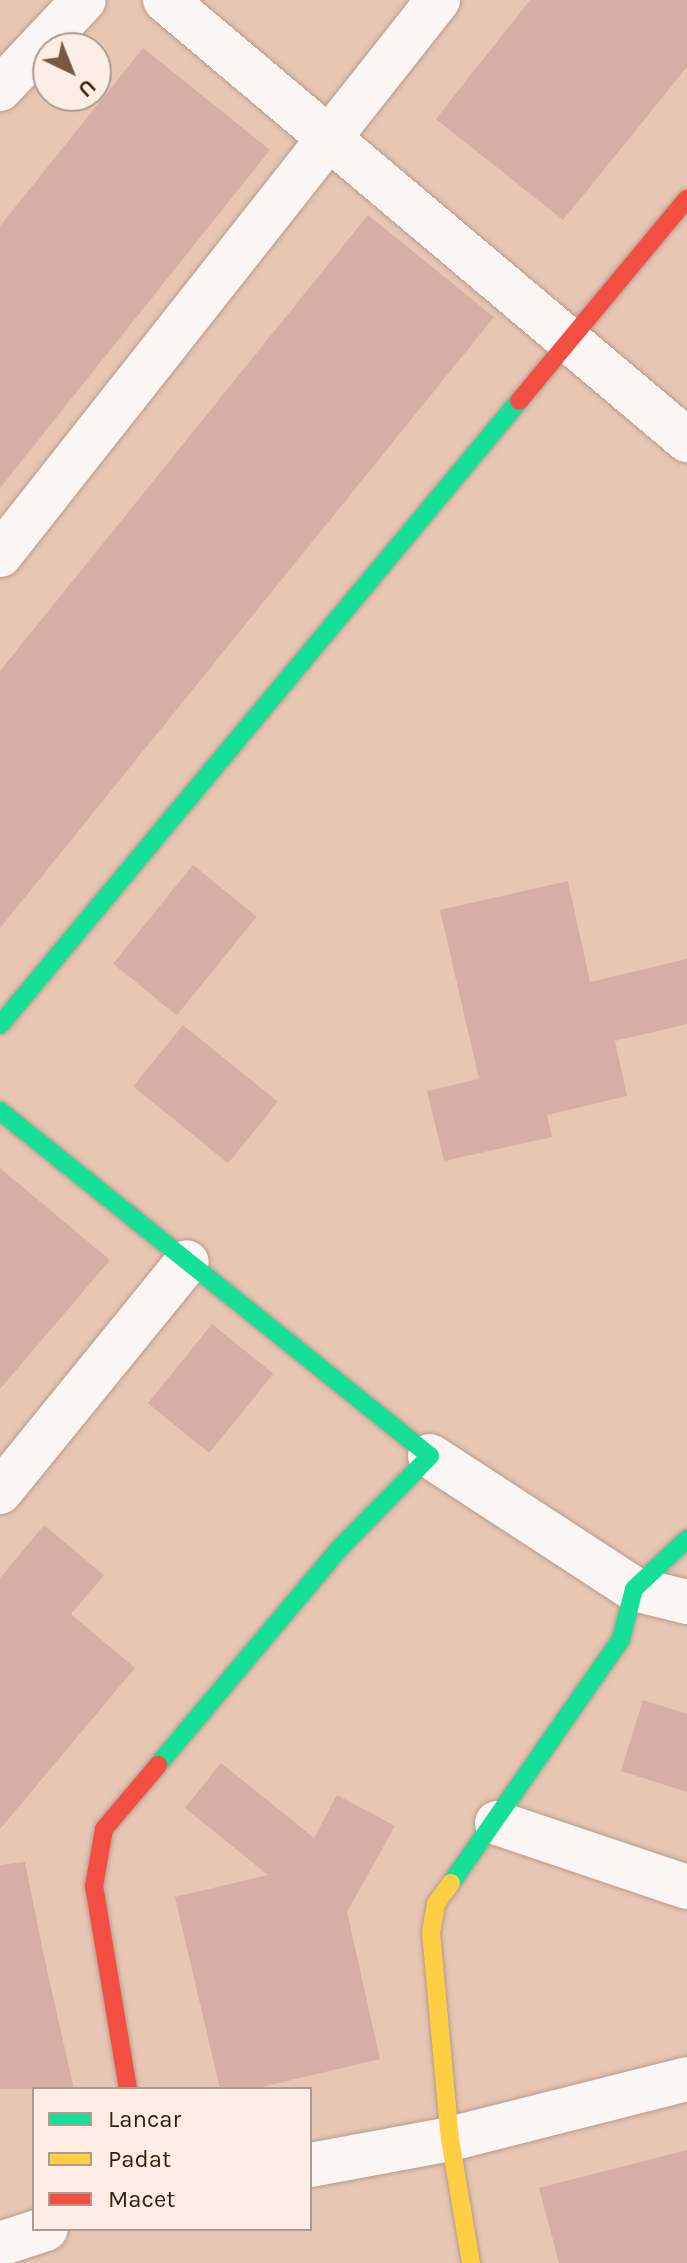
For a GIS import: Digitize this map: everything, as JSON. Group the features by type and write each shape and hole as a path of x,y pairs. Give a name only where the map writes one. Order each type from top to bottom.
{"street":[{"path":"0,89 84,0"},
{"path":"165,0 687,440"},
{"path":"0,555 438,0"},
{"path":"3,1016 687,199"},
{"path":"0,1111 430,1456 634,1589 687,1602"},
{"path":"0,1492 187,1262"},
{"path":"128,2087 94,1886 104,1829 339,1549 430,1456"},
{"path":"471,2263 450,2139 433,1916 453,1876 497,1823 621,1639 634,1589 687,1539"},
{"path":"497,1823 687,1887"},
{"path":"312,2165 450,2139 687,2079"},
{"path":"0,2244 40,2231"}],"building":[{"path":"530,0 687,0 687,67 563,220 436,119"},
{"path":"143,48 270,150 0,488 0,226 92,112 112,112 112,87"},
{"path":"368,215 494,317 0,928 0,671"},
{"path":"193,865 257,917 177,1015 113,964"},
{"path":"568,881 590,982 687,959 687,1024 615,1041 627,1096 547,1115 552,1137 444,1161 427,1091 479,1079 440,910"},
{"path":"183,1025 278,1102 228,1163 133,1086"},
{"path":"0,1168 110,1260 0,1389"},
{"path":"212,1324 273,1374 209,1453 148,1403"},
{"path":"44,1525 104,1575 71,1614 135,1668 0,1829 0,1578"},
{"path":"643,1700 687,1714 687,1792 621,1771"},
{"path":"221,1763 314,1838 337,1795 395,1826 347,1912 380,2059 261,2087 220,2087 175,1897 268,1875 185,1808"},
{"path":"25,1862 74,2087 0,2089 0,1865"},
{"path":"687,2150 687,2263 559,2263 539,2188"}],"traffic: fast":[{"path":"0,1025 519,401"},
{"path":"0,1111 430,1456 339,1549 158,1765"},
{"path":"451,1883 621,1639 634,1589 687,1539"}],"traffic: slow":[{"path":"451,1883 436,1904 431,1932 450,2139 471,2263"}],"traffic: jam":[{"path":"519,401 687,199"},
{"path":"128,2087 94,1886 104,1829 158,1765"}]}
